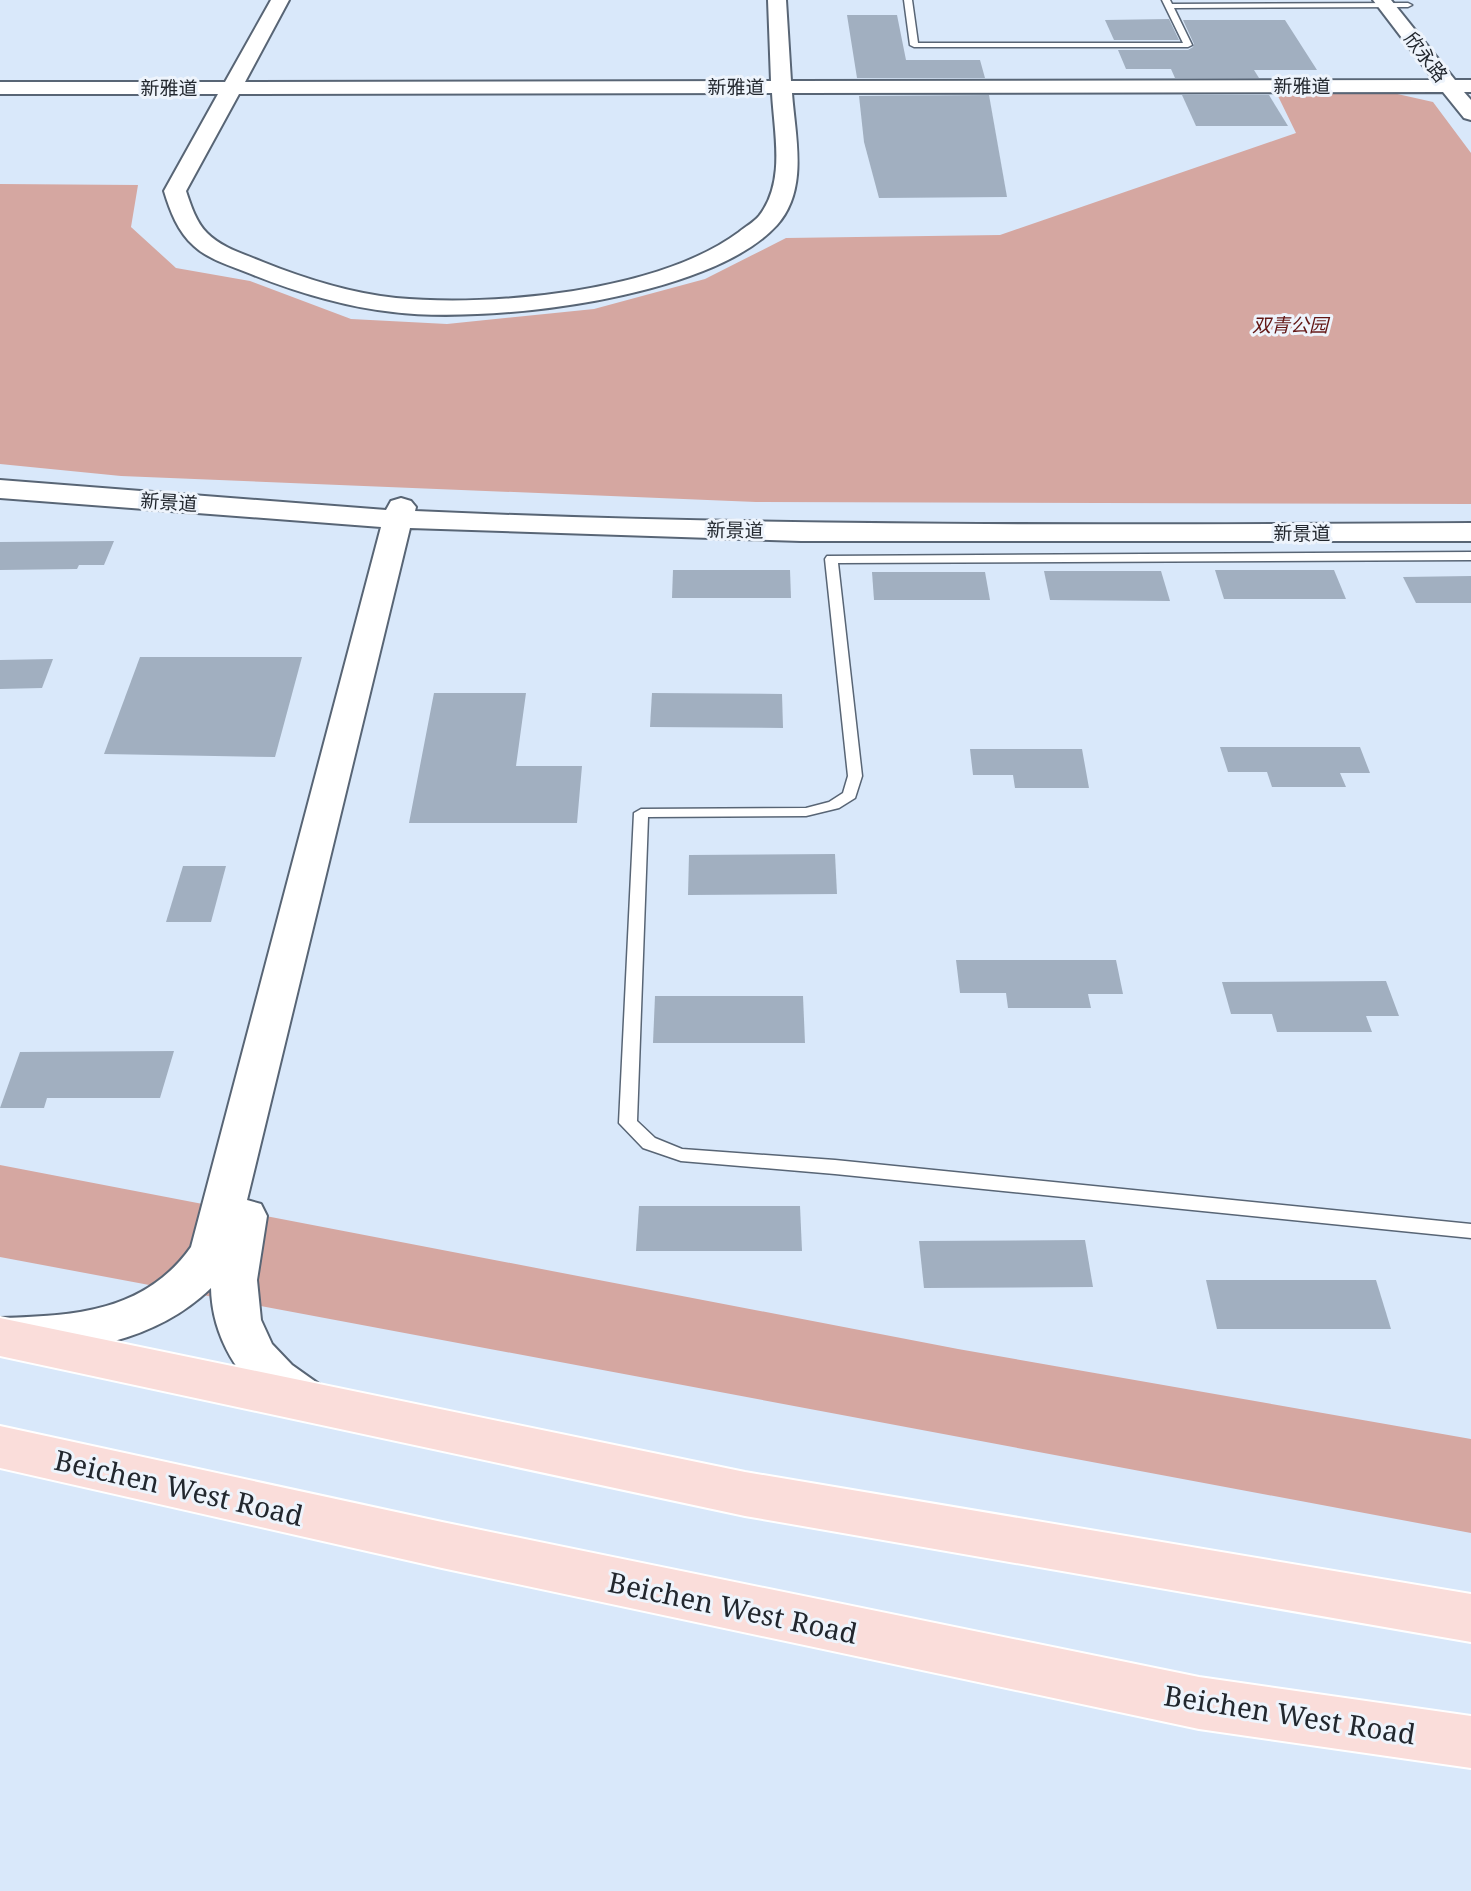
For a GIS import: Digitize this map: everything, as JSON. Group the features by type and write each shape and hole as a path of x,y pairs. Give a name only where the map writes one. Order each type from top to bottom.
{"main road":[{"path":"0,1337 744,1494 1471,1618"},
{"name":"Beichen West Road","path":"0,1447 455,1548 1199,1703 1471,1742"}],"street":[{"path":"280,0 176,191 184,217 196,236 220,252 295,282 394,306 452,310 595,295 646,282 695,266 755,232 769,221 778,208 787,185 777,0"},
{"name":"欣永路","path":"1395,3 1444,48"},
{"name":"欣永路","path":"1395,3 1462,81 1471,114"},
{"name":"新雅道","path":"0,88 1462,81"},
{"name":"新雅道","path":"0,82 236,85"},
{"name":"新景道","path":"0,479 601,527 967,534 1471,532"},
{"name":"新景道","path":"0,489 410,513 751,518 1471,520"},
{"path":"0,1337 65,1334 108,1324 159,1306 176,1296 201,1271 212,1251 410,513"},
{"path":"306,1401 271,1376 254,1355 233,1308 233,1276 238,1241 410,513"}],"lane":[{"path":"908,0 914,45 1188,45 1167,3 1395,3"},
{"path":"1471,556 831,559 855,776 849,795 834,805 806,811 641,813 628,1123 649,1143 681,1155 835,1167 1471,1231"}],"green space":[{"name":"双青公园","path":"1393,93 1433,102 1471,153 1471,504 756,502 121,476 0,464 0,184 138,185 131,227 176,268 250,281 351,319 447,324 594,309 705,279 786,238 1000,235 1296,133 1277,94"},
{"path":"0,1165 958,1349 1471,1439 1471,1533 0,1257"}],"building":[{"path":"847,15 897,15 906,60 980,60 985,78 857,78"},
{"path":"1169,19 1179,40 1114,40 1105,20"},
{"path":"1183,20 1285,20 1317,70 1254,70 1259,78 1175,78 1171,69 1126,69 1118,50 1188,50 1193,47"},
{"path":"989,95 1007,197 879,198 864,142 859,96"},
{"path":"1182,95 1269,95 1288,126 1196,126"},
{"path":"114,541 104,565 79,565 77,569 0,570 0,542"},
{"path":"673,570 790,570 791,598 672,598"},
{"path":"1215,570 1334,570 1346,599 1224,599"},
{"path":"1044,571 1161,571 1170,601 1050,600"},
{"path":"872,572 985,572 990,600 874,600"},
{"path":"1471,576 1471,603 1416,603 1403,577"},
{"path":"140,657 302,657 275,757 104,754"},
{"path":"53,659 42,688 0,689 0,660"},
{"path":"434,693 526,693 516,766 582,766 577,823 409,823"},
{"path":"652,693 782,694 783,728 650,727"},
{"path":"1220,747 1360,747 1370,773 1340,773 1346,787 1272,787 1267,772 1228,772"},
{"path":"970,749 1082,749 1089,788 1015,788 1013,775 973,775"},
{"path":"835,854 837,894 688,895 689,855"},
{"path":"183,866 226,866 211,922 166,922"},
{"path":"956,960 1116,960 1123,994 1088,994 1091,1008 1008,1008 1006,993 960,993"},
{"path":"1386,981 1399,1016 1366,1016 1372,1032 1277,1032 1272,1014 1231,1014 1222,982"},
{"path":"655,996 803,996 805,1043 653,1043"},
{"path":"174,1051 160,1098 47,1098 44,1108 0,1108 20,1052"},
{"path":"639,1206 800,1206 802,1251 636,1251"},
{"path":"1085,1240 1093,1287 924,1288 919,1241"},
{"path":"1206,1280 1376,1280 1391,1329 1217,1329"}]}
